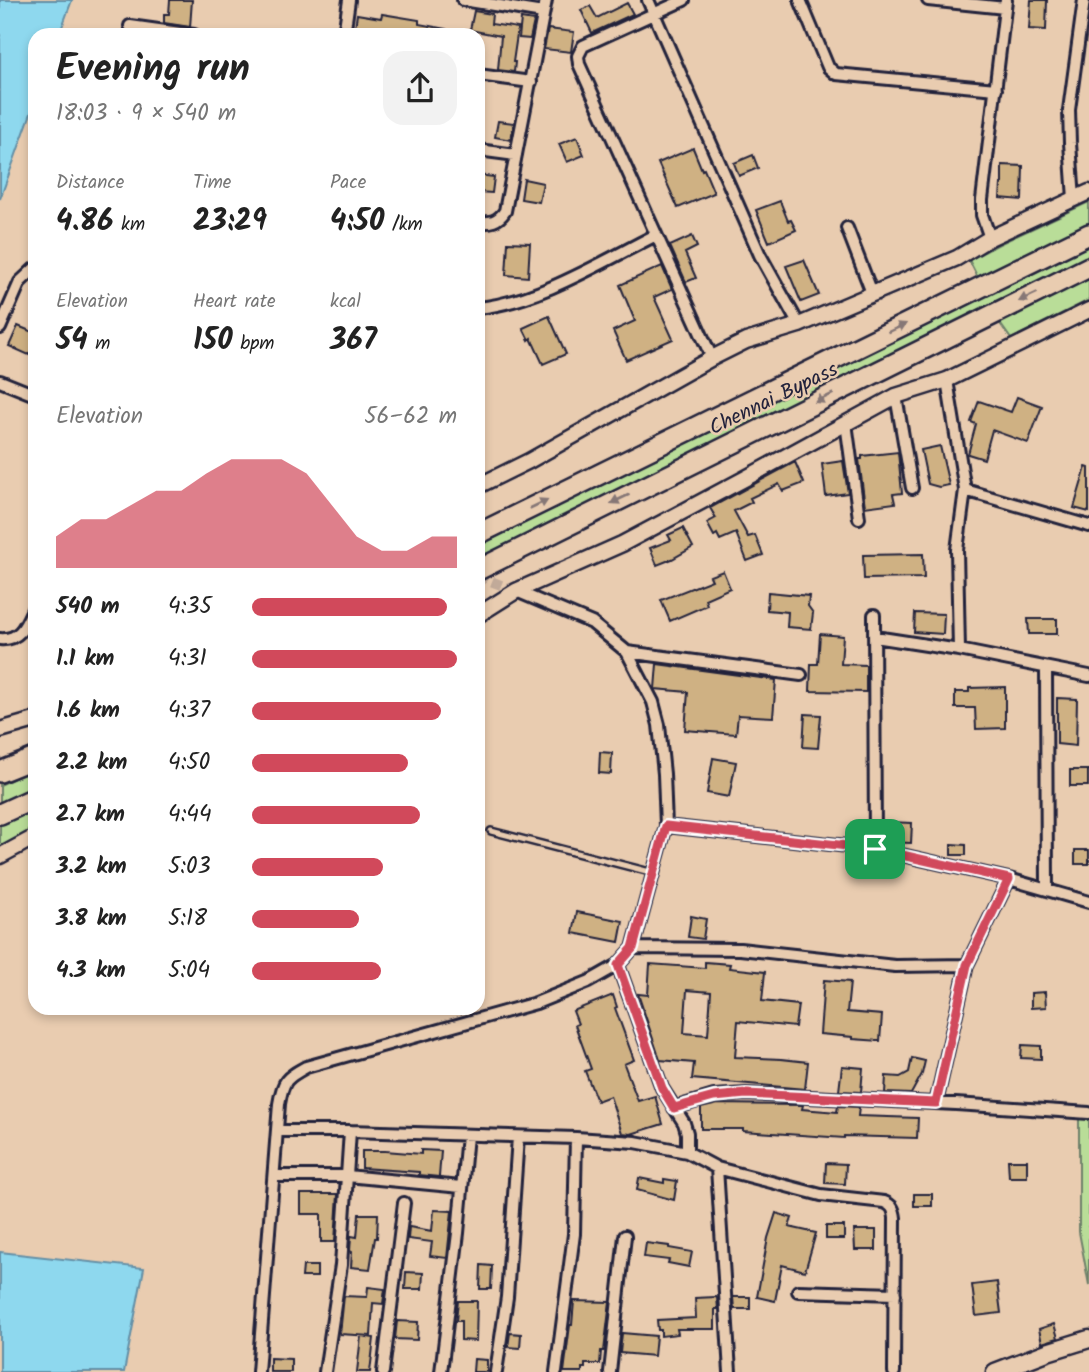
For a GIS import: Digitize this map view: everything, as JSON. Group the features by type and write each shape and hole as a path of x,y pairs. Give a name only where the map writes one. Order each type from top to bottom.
{"highway":[{"name":"Chennai Bypass","path":"485,531 1089,234"},
{"name":"Chennai Bypass","path":"485,567 1089,267"},
{"path":"0,772 28,761"},
{"path":"0,814 28,801"}],"main road":[{"path":"995,1372 1089,1339"}],"street":[{"path":"345,28 349,0"},
{"path":"463,0 543,13"},
{"path":"485,222 496,221 505,211 545,0"},
{"path":"648,0 760,255 799,325"},
{"path":"684,0 583,46 578,56 579,64 712,358"},
{"path":"800,0 828,67 836,74 996,89"},
{"path":"928,0 1006,4 982,200 982,215 990,239"},
{"path":"1074,199 1069,110 1084,0"},
{"path":"130,26 144,28"},
{"path":"485,76 531,82"},
{"path":"485,151 516,155"},
{"path":"485,483 746,341 799,325 957,258 990,239 1089,192"},
{"path":"847,228 872,293"},
{"path":"485,307 507,303 546,290 656,235"},
{"path":"0,328 20,282 28,275"},
{"path":"485,611 516,591 622,544 896,396 947,380 1089,310"},
{"path":"947,380 965,490 957,550 958,650"},
{"path":"0,394 2,382 28,392"},
{"path":"896,396 912,488"},
{"path":"846,423 859,518"},
{"path":"965,490 1089,526"},
{"path":"258,1372 282,1088 289,1076 306,1067 536,1003 588,982 618,965 633,948 666,826 659,726 653,702 627,652 592,623 516,591"},
{"path":"874,615 875,849"},
{"path":"0,639 10,639 23,629 28,619"},
{"path":"875,638 958,650 1089,676"},
{"path":"627,652 801,675"},
{"path":"1046,668 1047,890"},
{"path":"0,730 28,722"},
{"path":"666,826 875,849 1009,879 1089,902"},
{"path":"0,856 28,841"},
{"path":"936,1103 967,965 1009,879"},
{"path":"633,948 740,949 895,966 967,965"},
{"path":"618,965 662,1088 684,1123 687,1152"},
{"path":"674,1108 714,1097 746,1094 1089,1113"},
{"path":"278,1131 350,1131 635,1142 687,1152 718,1168 821,1195 890,1204 895,1218 894,1372"},
{"path":"325,1372 341,1265 350,1131"},
{"path":"441,1372 467,1135"},
{"path":"496,1372 508,1297 518,1137"},
{"path":"556,1372 574,1234 576,1139"},
{"path":"718,1168 730,1372"},
{"path":"274,1176 347,1176 461,1187"},
{"path":"383,1372 404,1203"},
{"path":"610,1372 625,1236"},
{"path":"798,1291 895,1294"}],"lane":[{"path":"491,831 654,873"}],"green space":[{"path":"1089,202 1089,225 978,278 969,260"},
{"path":"1089,241 1089,258 825,387 485,559 485,543"},
{"path":"1089,276 1089,300 1011,339 999,322"},
{"path":"28,771 28,789 0,803 0,785"},
{"path":"28,809 28,833 0,848 0,823"},
{"path":"1079,1117 1089,1117 1089,1285 1079,1232"}],"water":[{"path":"0,0 72,0 62,28 28,28 28,121 0,199"},
{"path":"0,1252 144,1268 124,1372 0,1372"}],"building":[{"path":"170,0 192,0 190,27 164,23 164,14 169,14"},
{"path":"1031,0 1047,0 1046,30 1029,29"},
{"path":"627,3 633,14 592,33 581,10 590,6 597,18"},
{"path":"474,11 492,14 491,24 518,28 514,72 498,70 501,36 485,33 485,28 470,28"},
{"path":"357,14 381,18 382,14 419,20 419,24 441,28 355,28"},
{"path":"521,19 534,21 530,39 519,38"},
{"path":"548,29 574,32 571,52 544,49"},
{"path":"498,121 514,123 511,140 495,137"},
{"path":"577,137 584,155 567,162 559,144"},
{"path":"693,148 714,193 678,208 658,163"},
{"path":"753,155 758,168 739,176 734,163"},
{"path":"1002,165 1023,166 1022,200 1000,198"},
{"path":"485,176 494,177 492,193 485,192"},
{"path":"524,179 543,183 539,202 521,199"},
{"path":"780,201 788,221 791,220 796,230 769,242 756,210"},
{"path":"692,236 697,247 685,253 696,278 686,282 670,246"},
{"path":"508,242 530,243 528,277 506,275"},
{"path":"804,260 819,295 801,302 786,266"},
{"path":"662,266 672,289 654,297 673,339 626,360 613,331 635,321 620,285"},
{"path":"549,316 566,354 543,364 531,338 529,340 523,328"},
{"path":"18,326 28,330 28,355 9,346"},
{"path":"1017,397 1042,406 1028,443 992,430 984,459 968,454 976,424 971,422 979,401 1011,412"},
{"path":"940,446 949,485 939,487 928,484 921,450"},
{"path":"898,452 902,493 893,494 895,503 865,507 859,459 862,459 862,456"},
{"path":"843,461 848,493 826,496 822,464"},
{"path":"795,462 804,483 783,491 779,484 750,498 752,502 734,511 748,537 755,535 763,555 747,561 736,533 720,540 717,534 714,536 707,523 716,518 710,508"},
{"path":"1086,467 1089,468 1089,512 1074,508"},
{"path":"683,528 693,547 657,565 650,548 671,540 668,535"},
{"path":"923,554 924,578 864,579 863,555"},
{"path":"723,571 730,588 705,599 707,605 670,621 661,600 712,580 710,576"},
{"path":"768,592 809,596 808,606 813,613 811,629 787,627 788,612 767,610"},
{"path":"915,613 944,614 943,634 914,632"},
{"path":"1028,619 1057,619 1057,634 1029,634"},
{"path":"820,634 843,636 841,664 866,665 866,692 810,691 811,664 818,664"},
{"path":"657,664 776,680 773,717 738,715 736,734 685,730 688,692 655,689"},
{"path":"1005,687 1005,728 976,729 975,708 955,708 955,692 969,692 969,688"},
{"path":"1057,698 1077,699 1076,746 1057,744"},
{"path":"805,714 821,715 818,748 803,747"},
{"path":"600,752 612,753 611,774 599,773"},
{"path":"713,758 736,762 729,797 707,793"},
{"path":"1070,770 1088,770 1088,786 1070,786"},
{"path":"888,822 912,823 911,843 887,842"},
{"path":"951,844 966,845 966,855 951,855"},
{"path":"1075,850 1089,850 1089,864 1075,864"},
{"path":"577,912 623,921 619,942 573,933"},
{"path":"691,916 706,919 703,939 688,937"},
{"path":"705,962 730,964 729,968 765,972 762,1001 798,1005 795,1027 738,1021 735,1057 808,1062 805,1089 692,1079 694,1063 660,1060 638,994 648,995 650,964 705,968","holes":["687,990 711,992 708,1035 684,1033"]},
{"path":"824,980 850,982 847,1012 882,1015 880,1041 820,1034"},
{"path":"1045,992 1046,1007 1031,1008 1031,993"},
{"path":"613,995 634,1060 624,1064 638,1101 655,1096 663,1124 631,1134 622,1133 610,1096 597,1101 585,1071 591,1069 575,1025 578,1024 573,1011"},
{"path":"1022,1045 1041,1046 1041,1059 1021,1058"},
{"path":"912,1058 925,1061 922,1074 911,1094 885,1093 886,1076 900,1077 909,1072"},
{"path":"842,1066 863,1068 861,1092 839,1091"},
{"path":"718,1104 803,1105 802,1109 837,1112 838,1106 859,1107 858,1116 918,1118 917,1138 844,1138 743,1129 701,1129 701,1108"},
{"path":"421,1150 441,1151 439,1177 419,1175 419,1172 362,1168 362,1151 421,1154"},
{"path":"1008,1160 1027,1160 1027,1177 1009,1177"},
{"path":"826,1163 846,1164 845,1184 825,1183"},
{"path":"639,1178 664,1183 664,1179 677,1181 674,1200 637,1190"},
{"path":"301,1194 338,1194 335,1242 321,1242 321,1214 301,1214"},
{"path":"914,1194 932,1194 932,1206 914,1206"},
{"path":"434,1210 452,1211 447,1258 430,1256 432,1242 408,1239 409,1227 432,1231"},
{"path":"776,1213 792,1218 789,1227 816,1233 805,1271 782,1265 775,1301 757,1297 768,1238"},
{"path":"359,1214 378,1214 377,1238 370,1269 351,1267 351,1236 357,1237"},
{"path":"826,1226 844,1226 844,1239 826,1239"},
{"path":"854,1230 876,1230 876,1250 855,1250"},
{"path":"646,1243 692,1252 689,1267 668,1263 669,1260 644,1257"},
{"path":"481,1265 492,1266 491,1289 480,1289"},
{"path":"303,1266 317,1266 317,1277 302,1277"},
{"path":"406,1272 423,1273 422,1289 405,1289"},
{"path":"997,1282 1001,1313 976,1316 972,1285"},
{"path":"368,1287 385,1289 383,1304 373,1303 371,1336 340,1334 344,1296 367,1297"},
{"path":"716,1297 718,1309 715,1309 715,1329 677,1329 678,1334 661,1336 657,1320 696,1318 695,1298"},
{"path":"733,1297 750,1297 750,1309 734,1309"},
{"path":"458,1301 477,1301 476,1341 461,1340 461,1321 456,1321"},
{"path":"574,1301 610,1302 604,1351 601,1351 600,1364 585,1364 582,1372 564,1372 572,1325"},
{"path":"397,1321 418,1322 417,1340 395,1339"},
{"path":"1054,1324 1058,1338 1042,1343 1039,1329"},
{"path":"510,1333 521,1334 520,1348 508,1347"},
{"path":"622,1333 656,1336 654,1356 620,1353"},
{"path":"361,1336 374,1338 370,1372 357,1372"},
{"path":"270,1358 291,1359 291,1372 270,1372"},
{"path":"474,1359 487,1360 487,1372 473,1372"}],"tunnel":[{"path":"485,579 516,591"}],"route":[{"path":"666,826 875,849 1009,879 967,965 936,1103 746,1094 714,1097 674,1108 662,1088 618,965 633,948 666,826"}]}
